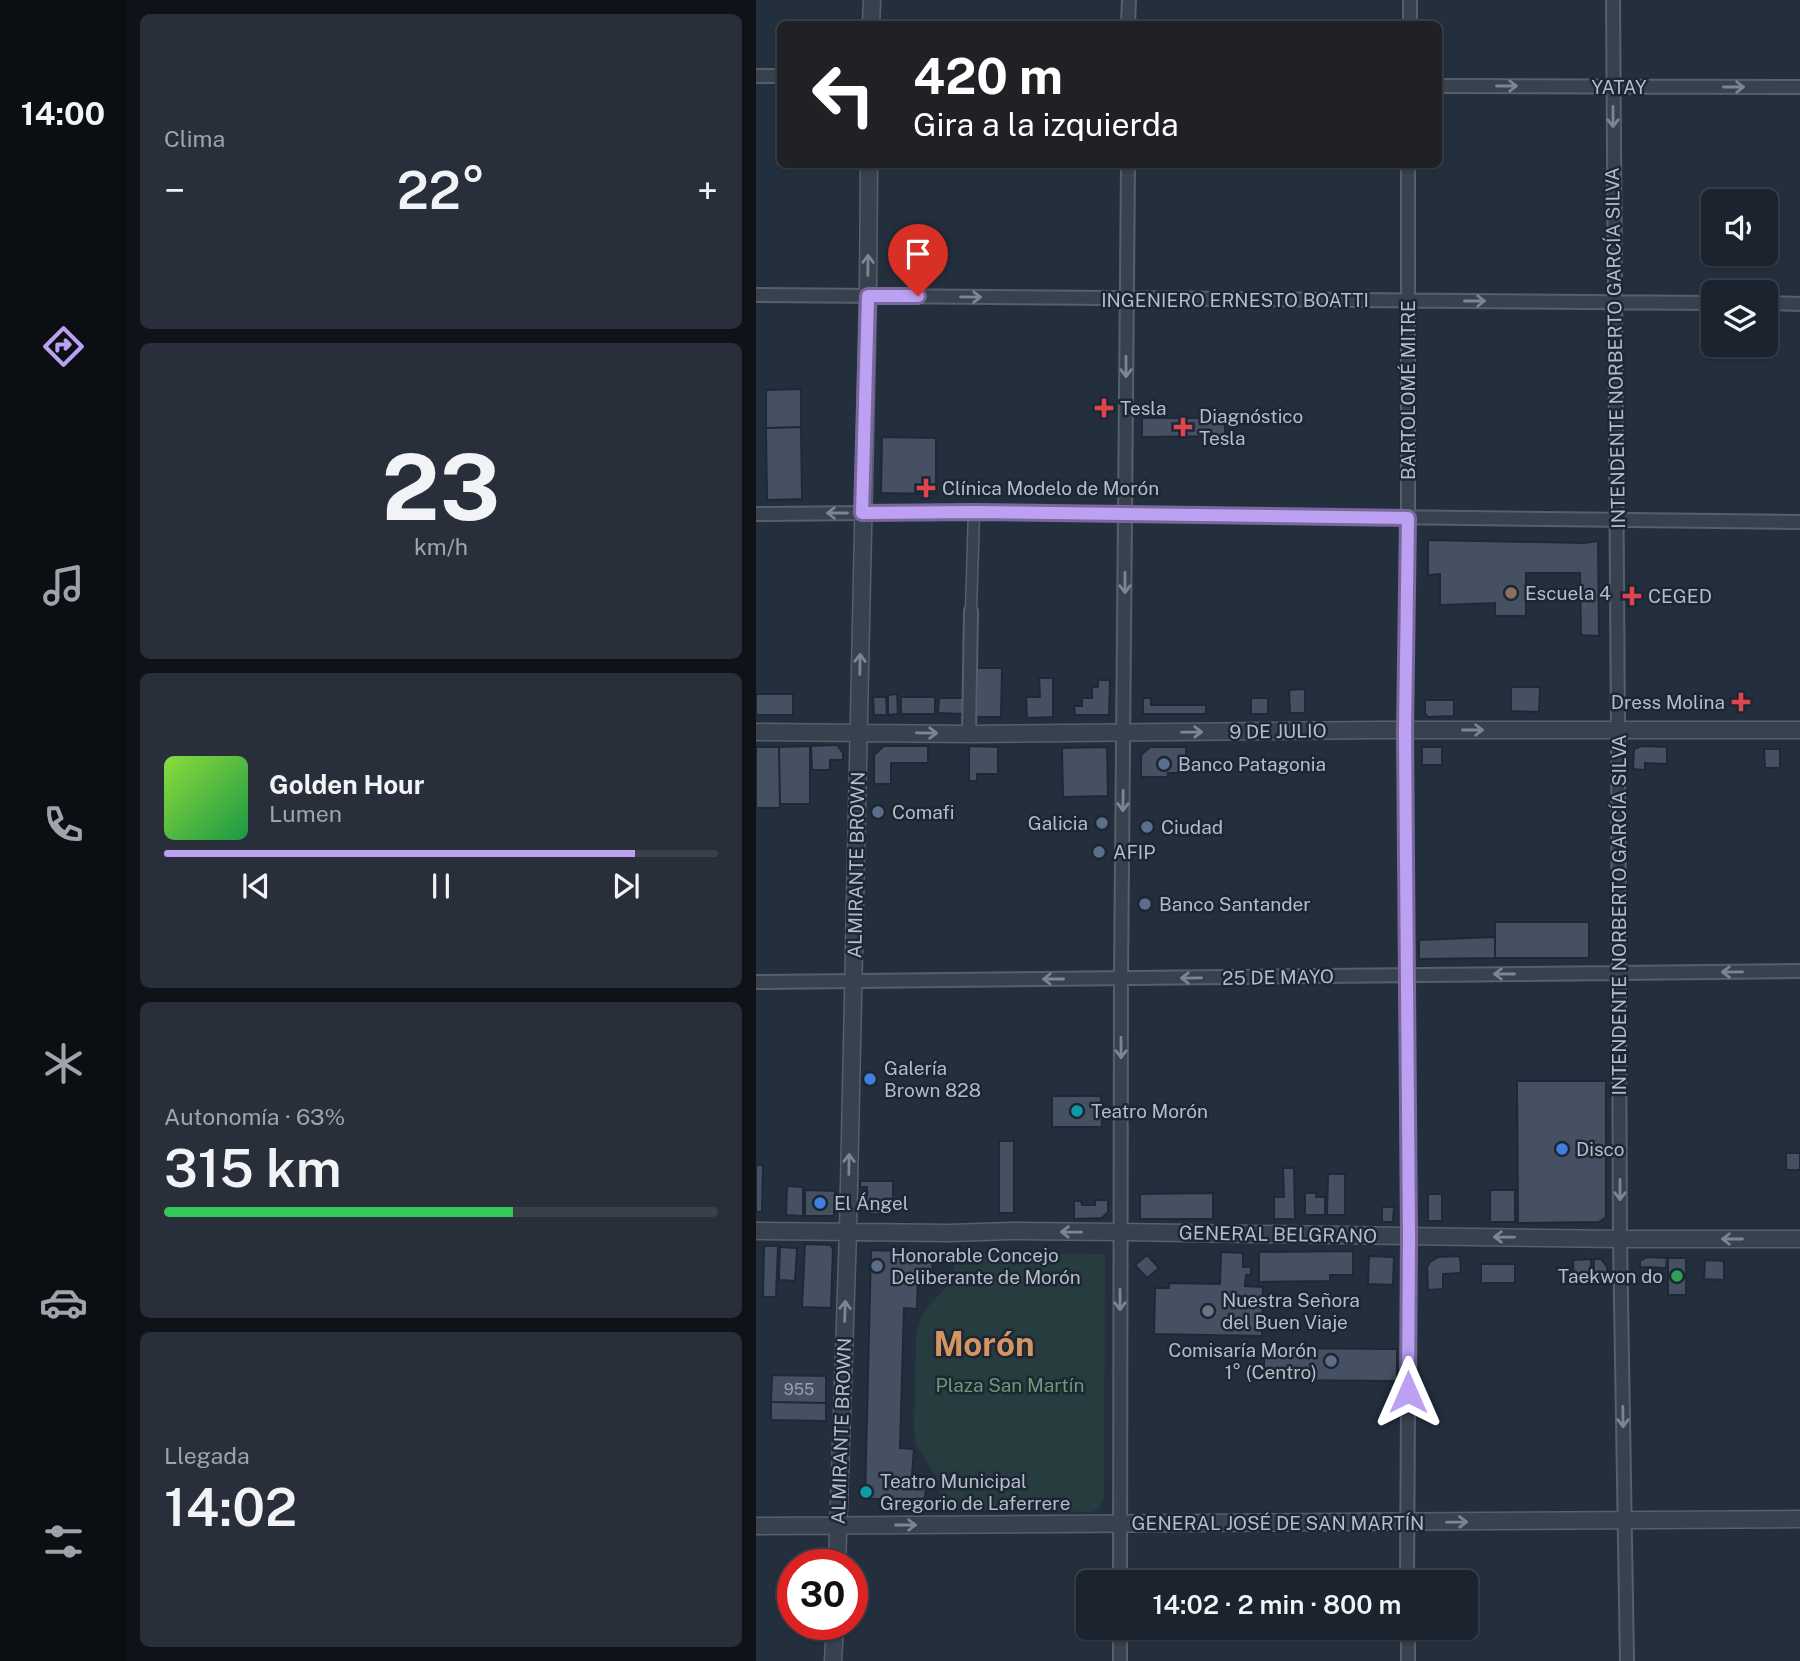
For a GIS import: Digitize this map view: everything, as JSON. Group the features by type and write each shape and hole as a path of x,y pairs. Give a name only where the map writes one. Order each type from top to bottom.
{"street":[{"path":"872,0 872,21"},
{"path":"1128,21 1129,0"},
{"path":"1410,0 1410,21"},
{"name":"INTENDENTE NORBERTO GARCÍA SILVA","path":"1613,0 1620,1239 1627,1661"},
{"path":"756,76 777,76"},
{"name":"YATAY","path":"1442,86 1800,87"},
{"name":"ALMIRANTE BROWN","path":"837,1549 848,1232 869,168"},
{"path":"1120,1570 1121,979 1128,168"},
{"name":"BARTOLOMÉ MITRE","path":"1408,168 1405,731 1409,1236 1408,1570"},
{"name":"INGENIERO ERNESTO BOATTI","path":"756,295 1701,303"},
{"path":"1778,303 1800,304"},
{"path":"969,734 974,512"},
{"path":"756,514 974,512 1800,522"},
{"name":"9 DE JULIO","path":"756,732 969,734 1800,730"},
{"name":"25 DE MAYO","path":"756,982 1800,971"},
{"name":"GENERAL BELGRANO","path":"756,1231 1120,1232 1620,1239 1800,1238"},
{"name":"GENERAL JOSÉ DE SAN MARTÍN","path":"756,1525 1800,1519"},
{"path":"833,1661 834,1640"},
{"path":"1120,1640 1121,1661"},
{"path":"1408,1640 1408,1661"}],"green space":[{"name":"Plaza San Martín","path":"955,1253 1105,1254 1104,1499 1093,1512 940,1508 940,1488 916,1445 916,1337 919,1322 926,1309 953,1280"}],"building":[{"path":"801,389 801,427 766,428 766,390"},
{"name":"Diagnóstico Tesla","path":"1142,418 1225,418 1225,436 1142,437"},
{"path":"801,427 802,499 767,500 766,428"},
{"path":"882,437 936,438 936,494 881,493"},
{"path":"1428,540 1598,541 1599,636 1581,635 1580,573 1526,573 1526,616 1495,616 1495,603 1440,605 1440,574 1428,575"},
{"path":"977,668 1002,668 1001,717 976,717"},
{"path":"1039,678 1053,678 1053,717 1027,718 1026,697 1040,697"},
{"path":"1098,680 1110,680 1109,715 1075,715 1074,706 1082,706 1082,698 1092,698 1092,687 1098,687"},
{"path":"1511,687 1540,687 1539,712 1511,711"},
{"path":"1305,689 1305,713 1290,713 1289,690"},
{"path":"756,694 793,694 793,715 756,715"},
{"path":"897,694 898,714 888,715 888,695"},
{"path":"873,697 886,697 887,715 874,715"},
{"path":"901,697 935,697 935,714 901,714"},
{"path":"939,698 964,698 964,714 938,713"},
{"path":"1143,698 1151,698 1151,705 1206,705 1206,714 1143,714"},
{"path":"1251,698 1268,698 1268,714 1251,714"},
{"path":"1425,700 1454,700 1454,716 1428,717 1425,713"},
{"path":"837,745 843,753 843,760 830,760 830,770 812,770 811,746"},
{"path":"810,746 810,804 780,804 779,747"},
{"path":"884,746 928,746 928,763 891,763 891,784 874,784 874,755"},
{"path":"969,746 998,747 998,774 977,774 977,781 969,781"},
{"path":"1642,746 1667,747 1667,764 1645,763 1645,770 1633,769 1634,749"},
{"path":"756,747 779,747 780,808 756,808"},
{"path":"1107,747 1108,796 1063,797 1062,748"},
{"name":"Banco Patagonia","path":"1150,747 1186,747 1186,773 1168,773 1168,777 1141,777 1141,755"},
{"path":"1422,747 1442,747 1442,765 1422,765"},
{"path":"1764,749 1780,749 1780,768 1765,768"},
{"path":"1495,922 1589,922 1589,958 1495,958"},
{"path":"1495,937 1495,958 1419,959 1419,940"},
{"name":"Disco","path":"1517,1081 1606,1081 1606,1217 1599,1222 1518,1223"},
{"name":"Teatro Morón","path":"1052,1096 1101,1096 1102,1127 1052,1127"},
{"path":"999,1141 1014,1141 1014,1213 999,1213"},
{"path":"1786,1153 1800,1153 1800,1170 1786,1170"},
{"path":"756,1165 763,1165 762,1212 756,1212"},
{"path":"1283,1168 1294,1168 1295,1219 1274,1219 1274,1197 1284,1197"},
{"path":"1328,1174 1345,1174 1345,1215 1327,1215"},
{"path":"860,1181 893,1181 893,1215 871,1214 862,1210 862,1197 867,1197 867,1187 860,1187"},
{"path":"787,1186 803,1187 803,1216 786,1215"},
{"name":"El Ángel","path":"805,1190 835,1191 834,1216 805,1216"},
{"path":"1490,1190 1515,1190 1515,1222 1490,1222"},
{"path":"1213,1193 1213,1219 1140,1219 1140,1194"},
{"path":"1305,1193 1317,1193 1316,1197 1325,1197 1325,1215 1305,1215"},
{"path":"1428,1194 1442,1194 1442,1221 1428,1221"},
{"path":"1095,1200 1108,1200 1108,1212 1102,1218 1074,1219 1074,1201 1081,1201 1082,1205 1095,1205"},
{"path":"1382,1207 1394,1207 1393,1222 1382,1222"},
{"path":"805,1244 830,1245 833,1249 831,1308 802,1307"},
{"path":"764,1246 778,1246 776,1297 763,1297"},
{"path":"780,1247 797,1248 795,1281 779,1280"},
{"path":"871,1250 933,1252 932,1275 918,1274 917,1309 904,1308 900,1448 914,1449 912,1475 926,1476 925,1499 865,1499"},
{"path":"1353,1251 1353,1275 1330,1275 1330,1281 1259,1282 1259,1252"},
{"name":"Nuestra Señora del Buen Viaje","path":"1221,1252 1243,1253 1243,1267 1251,1267 1251,1275 1246,1275 1245,1286 1263,1287 1262,1336 1154,1334 1155,1288 1169,1288 1169,1283 1220,1284"},
{"path":"1147,1255 1159,1268 1147,1278 1135,1265"},
{"path":"1369,1256 1394,1257 1393,1285 1368,1284"},
{"path":"1460,1256 1461,1273 1443,1274 1443,1289 1428,1290 1427,1267 1430,1262 1438,1257"},
{"path":"1647,1257 1667,1258 1666,1268 1640,1267 1640,1261"},
{"name":"Taekwon do","path":"1668,1258 1686,1258 1686,1295 1668,1295"},
{"path":"1591,1259 1591,1283 1574,1284 1573,1260"},
{"path":"1594,1259 1601,1259 1607,1267 1608,1284 1593,1284"},
{"path":"1705,1260 1724,1261 1724,1280 1704,1279"},
{"path":"1481,1264 1515,1264 1515,1283 1481,1283"},
{"name":"Comisaría Morón 1° (Centro)","path":"1264,1348 1397,1349 1397,1381 1264,1380"},
{"path":"772,1375 826,1376 826,1403 771,1402"},
{"path":"771,1402 826,1403 826,1421 771,1420"}],"place":[{"name":"Tesla","path":"1104,408"},
{"name":"Diagnóstico Tesla","path":"1183,427"},
{"name":"Clínica Modelo de Morón","path":"926,488"},
{"name":"Escuela 4","path":"1511,593"},
{"name":"CEGED","path":"1632,596"},
{"name":"Dress Molina","path":"1741,702"},
{"name":"Banco Patagonia","path":"1164,764"},
{"name":"Comafi","path":"878,812"},
{"name":"Galicia","path":"1102,823"},
{"name":"Ciudad","path":"1147,827"},
{"name":"AFIP","path":"1099,852"},
{"name":"Banco Santander","path":"1145,904"},
{"name":"Galería Brown 828","path":"870,1079"},
{"name":"Teatro Morón","path":"1077,1111"},
{"name":"Disco","path":"1562,1149"},
{"name":"El Ángel","path":"820,1203"},
{"name":"Honorable Concejo Deliberante de Morón","path":"877,1266"},
{"name":"Taekwon do","path":"1677,1276"},
{"name":"Nuestra Señora del Buen Viaje","path":"1208,1311"},
{"name":"Comisaría Morón 1° (Centro)","path":"1331,1361"},
{"name":"Teatro Municipal Gregorio de Laferrere","path":"866,1492"}],"district":[{"name":"Morón","path":"984,1344"}],"route":[{"path":"918,296 868,296 862,513 1408,518 1405,870 1408,1392"}]}
